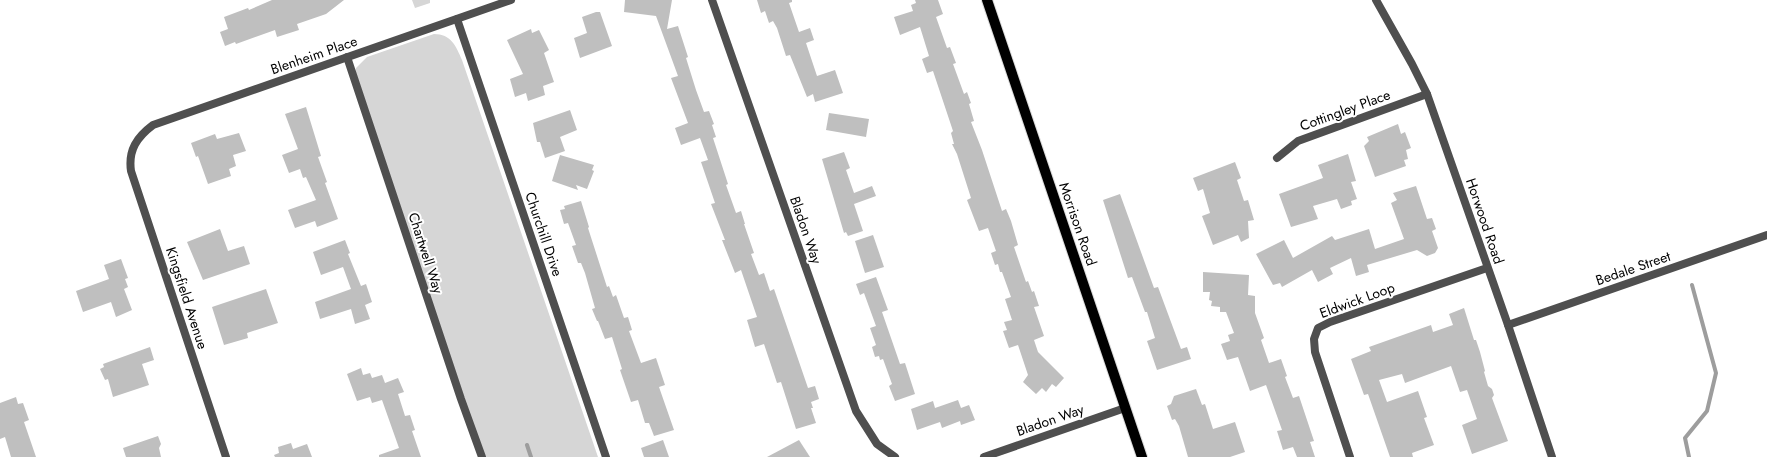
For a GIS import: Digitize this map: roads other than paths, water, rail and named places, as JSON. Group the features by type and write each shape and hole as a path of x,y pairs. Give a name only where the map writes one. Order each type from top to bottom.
{"main road":[{"name":"Morrison Road","path":"987,0 1142,457"}],"street":[{"name":"Blenheim Place","path":"133,146 138,138 153,125 511,0"},
{"name":"Bladon Way","path":"712,0 856,411 877,444 895,457"},
{"name":"Horwood Road","path":"1376,0 1427,94 1508,325 1552,457"},
{"name":"Churchill Drive","path":"456,19 606,457"},
{"name":"Chartwell Way","path":"347,57 461,399 482,457"},
{"name":"Cottingley Place","path":"1277,158 1298,141 1427,94"},
{"name":"Kingsfield Avenue","path":"133,146 130,160 131,171 226,457"},
{"name":"Bedale Street","path":"1508,325 1767,235"},
{"name":"Eldwick Loop","path":"1350,457 1315,352 1314,339 1318,328 1330,322 1487,268"},
{"name":"Bladon Way","path":"984,457 1125,408"}],"waterway":[{"path":"1689,457 1685,438 1707,411 1716,373 1692,285"},
{"path":"527,445 531,457"}]}
